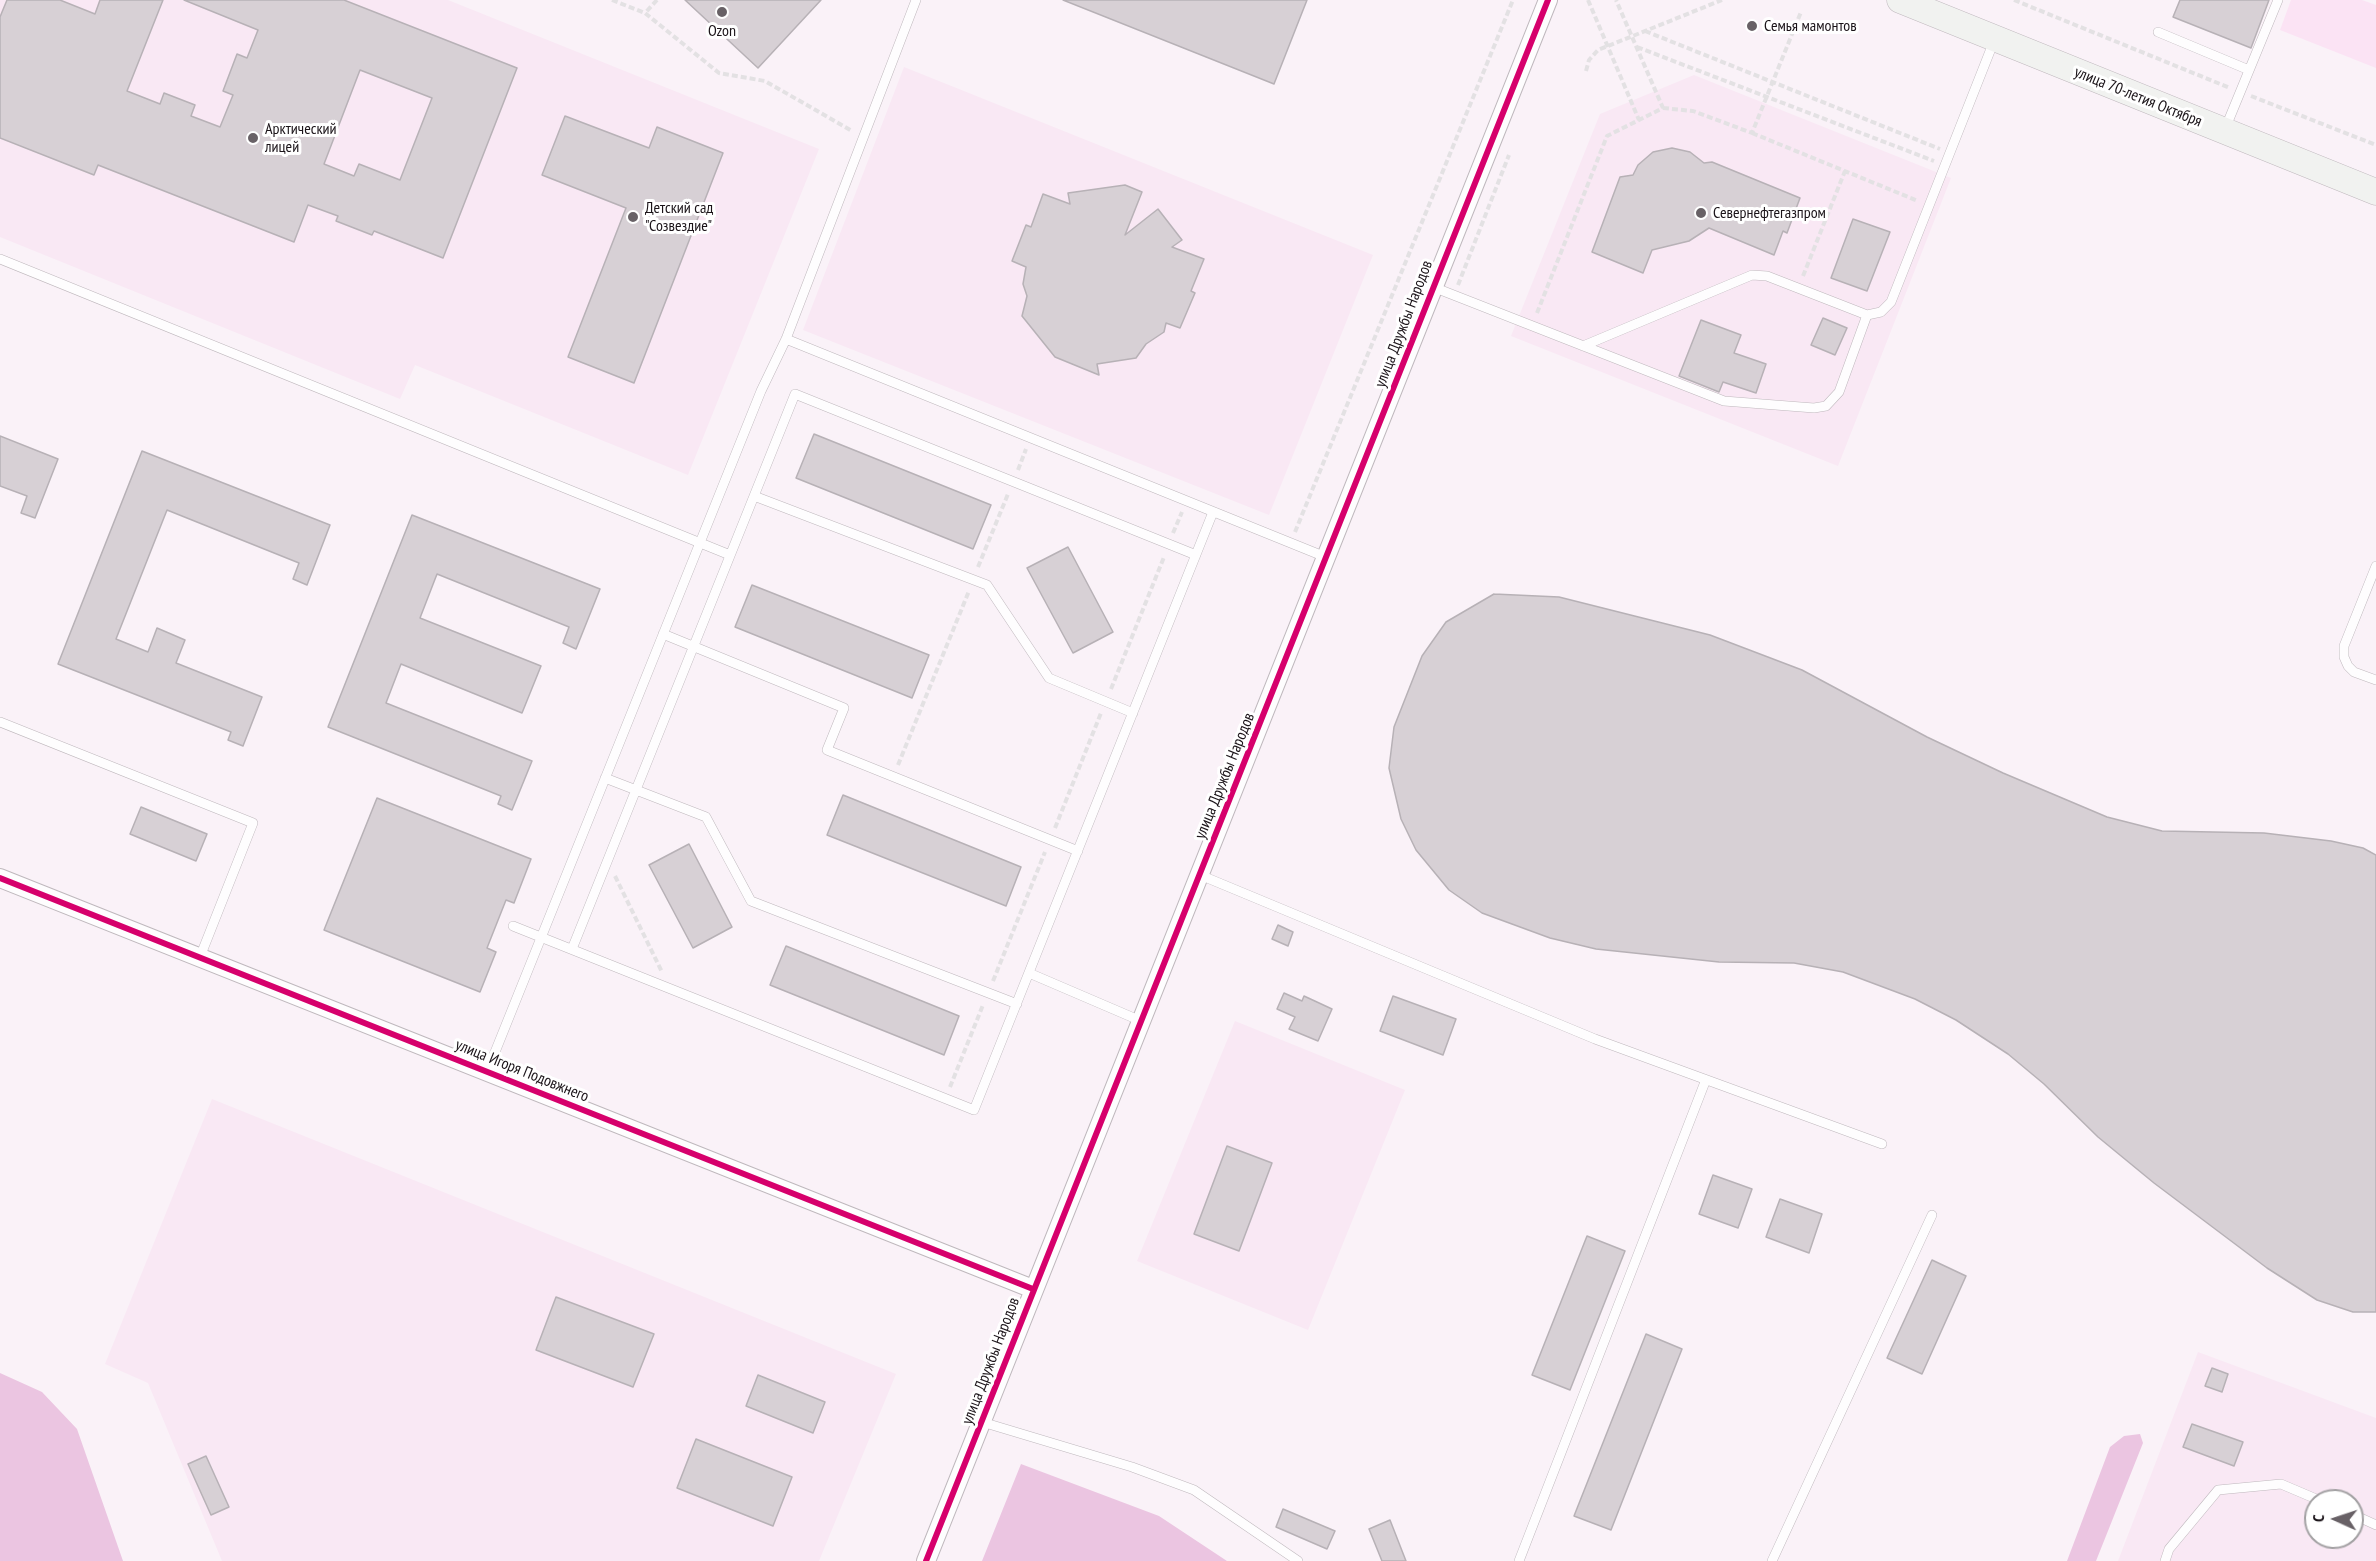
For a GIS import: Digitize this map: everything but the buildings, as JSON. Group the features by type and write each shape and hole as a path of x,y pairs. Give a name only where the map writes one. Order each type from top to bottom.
{"main road":[{"name":"улица 70-летия Октября","path":"1900,0 2376,192"}],"street":[{"name":"улица Дружбы Народов","path":"926,1561 1033,1289 1328,558 1548,0"},
{"name":"улица Игоря Подовжнего","path":"0,878 1033,1289"}],"lane":[{"path":"487,1072 761,391 786,339 916,0"},
{"path":"2224,132 2278,0"},
{"path":"2158,32 2250,70"},
{"path":"1583,346 1744,277 1759,274 1867,315 1881,312 1891,302 1995,39"},
{"path":"0,260 730,555"},
{"path":"1433,287 1724,401 1814,408 1826,406 1839,392 1867,315"},
{"path":"786,339 1328,558"},
{"path":"572,949 795,394 1196,555"},
{"path":"754,496 987,585 1049,678 1133,713"},
{"path":"513,926 974,1110 1214,512"},
{"path":"2376,566 2344,646 2344,657 2354,672 2376,680"},
{"path":"663,634 844,708 828,750 1078,851"},
{"path":"0,722 253,823 200,957"},
{"path":"605,778 706,817 751,901 1017,1004"},
{"path":"1200,875 1511,1005 1705,1082 1882,1144"},
{"path":"1029,973 1141,1021"},
{"path":"1519,1561 1705,1082"},
{"path":"1772,1561 1932,1215"},
{"path":"982,1422 1132,1467 1194,1491 1298,1561"},
{"path":"2165,1561 2169,1549 2217,1490 2281,1484 2304,1494"}],"path":[{"path":"612,0 645,13 719,73 765,81 862,138"},
{"path":"645,13 657,0"},
{"path":"1291,543 1513,0"},
{"path":"1588,0 1639,120"},
{"path":"1616,0 1663,108"},
{"path":"1586,71 1593,55 1607,46 1722,0"},
{"path":"2014,0 2376,145"},
{"path":"1752,133 1801,12"},
{"path":"1645,31 1951,153"},
{"path":"1636,47 1946,166"},
{"path":"1532,326 1607,136 1663,108 1693,111 1930,206"},
{"path":"1798,289 1845,171"},
{"path":"893,777 1031,438"},
{"path":"946,1099 1186,501"},
{"path":"608,861 670,989"}],"shaded area":[{"name":"Арктический лицей","path":"0,0 448,0 819,149 688,475 415,365 400,399 0,237"},
{"path":"2291,0 2362,0 2376,5 2376,68 2280,30"},
{"path":"904,67 1373,255 1269,515 803,330"},
{"name":"Севернефтегазпром","path":"1694,75 1951,178 1838,466 1511,336 1600,114"},
{"path":"1235,1021 1405,1090 1308,1330 1137,1261"},
{"path":"212,1099 896,1374 819,1561 222,1561 148,1383 105,1364"},
{"path":"2198,1352 2376,1418 2376,1561 2118,1561"},
{"path":"0,1373 42,1392 77,1429 123,1561 0,1561"},
{"path":"2140,1434 2143,1443 2096,1561 2067,1561 2110,1447 2124,1436"},
{"path":"1021,1464 1159,1516 1227,1561 982,1561"}],"cycle path":[{"path":"926,1561 1548,0"},
{"path":"0,878 1033,1289"}],"place":[{"name":"Ozon","path":"722,12"},
{"name":"Семья мамонтов","path":"1752,26"},
{"name":"Арктический лицей","path":"253,138"},
{"name":"Севернефтегазпром","path":"1701,213"},
{"name":"Детский сад \"Созвездие\"","path":"633,217"}]}
